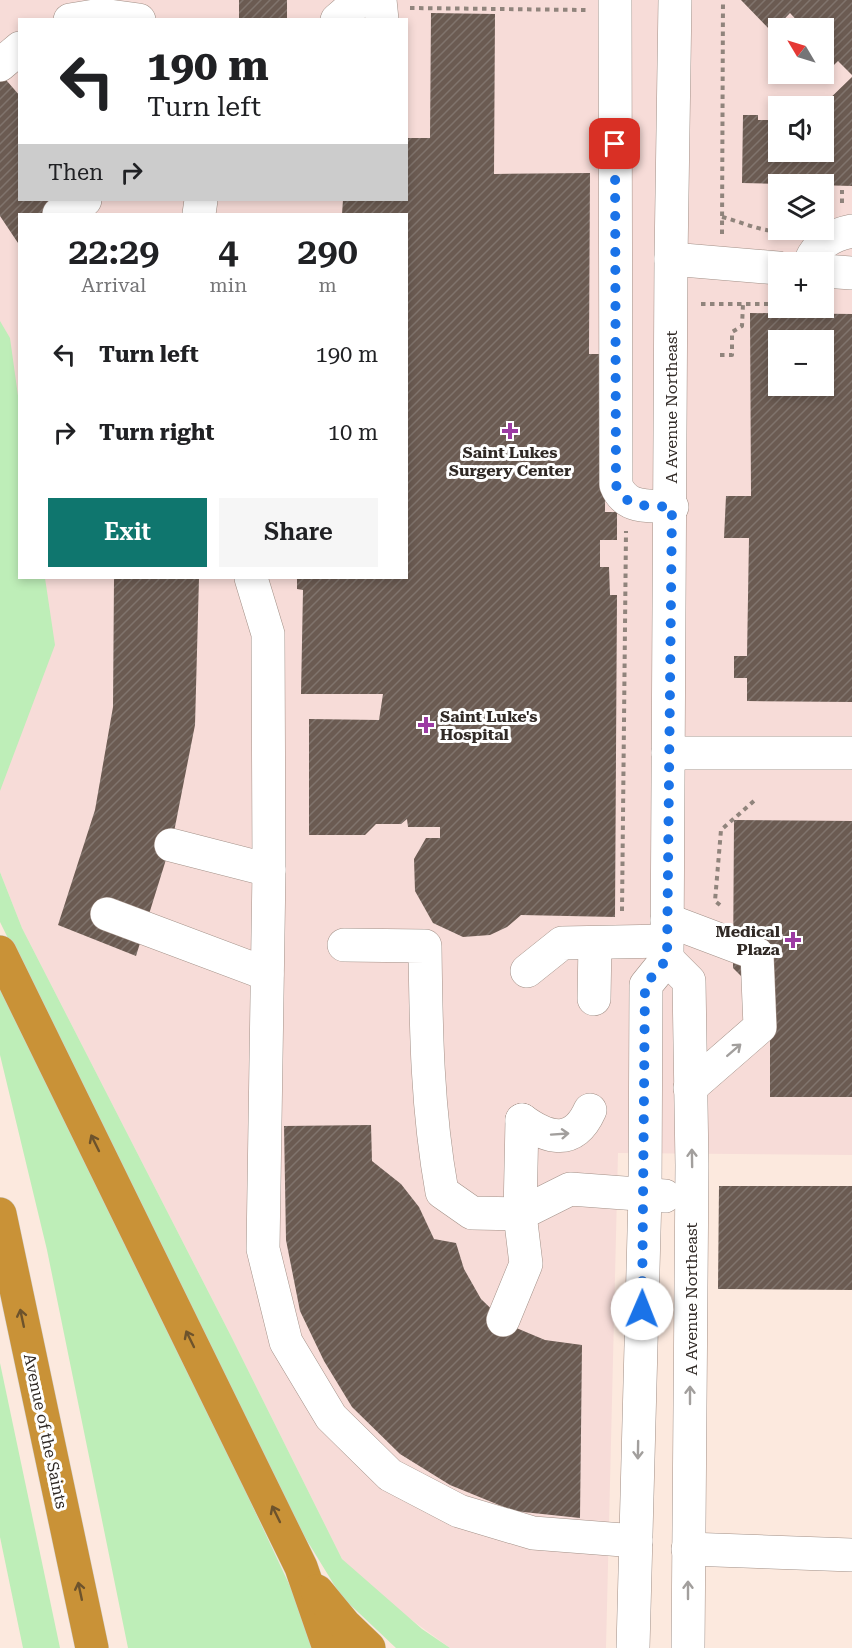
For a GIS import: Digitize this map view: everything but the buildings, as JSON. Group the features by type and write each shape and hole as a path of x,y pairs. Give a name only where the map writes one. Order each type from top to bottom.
{"highway":[{"path":"0,952 301,1567 321,1598 369,1648"},
{"name":"Avenue of the Saints","path":"0,1214 92,1648"},
{"path":"301,1567 329,1648"}],"street":[{"name":"A Avenue Northeast","path":"675,0 667,940 689,981 691,1199 688,1648"},
{"path":"603,5 616,485 620,494 632,505 672,507"},
{"path":"82,18 101,15 124,18"},
{"path":"0,65 18,50"},
{"path":"61,213 83,201"},
{"path":"814,252 834,234 852,231"},
{"path":"671,260 768,267"},
{"path":"834,272 852,273"},
{"path":"251,579 268,634 269,870 262,1249 286,1342 331,1417 390,1476 459,1511 532,1533 636,1541"},
{"path":"668,753 852,753"},
{"path":"171,845 269,870"},
{"path":"107,914 267,974"},
{"path":"633,1648 645,1194 645,985 667,940"},
{"path":"527,971 562,943 667,940 757,954 760,1027 690,1088"},
{"path":"594,999 595,943"},
{"path":"344,945 425,946 427,1082 431,1131 441,1192 472,1213 520,1214 570,1189 691,1199"},
{"path":"503,1320 526,1264 520,1214 522,1120 538,1132 557,1137 571,1133 584,1125 590,1110"},
{"path":"688,1549 852,1555"}],"path":[{"path":"722,244 723,0"},
{"path":"367,10 603,5"},
{"path":"722,217 768,231"},
{"path":"701,304 768,304"},
{"path":"720,355 732,355 732,332 742,326 743,304"},
{"path":"622,920 626,526"},
{"path":"724,909 715,901 721,830 755,800"}],"shaded area":[{"name":"Saint Luke's Hospital","path":"0,0 852,0 852,1155 618,1153 606,1648 450,1648 383,1599 342,1559 231,1336 22,928 0,872"}],"green space":[{"path":"0,321 10,338 18,396 18,579 45,579 55,645 0,791"},
{"path":"0,872 22,928 231,1336 342,1559 422,1629 450,1648 396,1648 341,1596 295,1521 0,922"},
{"path":"0,980 110,1202 319,1648 128,1648 47,1250 0,1055"},
{"path":"0,1363 60,1648 23,1648 0,1537"}],"place":[{"name":"Saint Lukes Surgery Center","path":"510,431"},
{"name":"Saint Luke's Hospital","path":"426,725"},
{"name":"Medical Plaza","path":"793,940"}],"route":[{"path":"615,144 616,485 620,494 632,505 672,507 667,959 645,985 645,1194 642,1309"}]}
